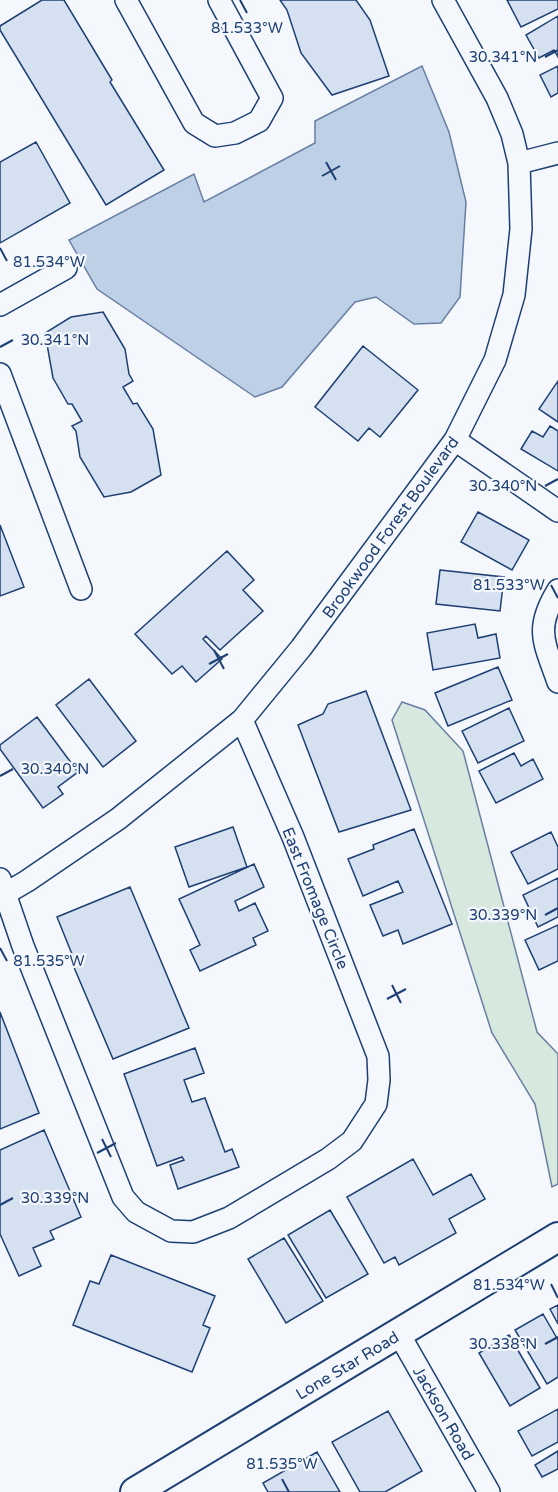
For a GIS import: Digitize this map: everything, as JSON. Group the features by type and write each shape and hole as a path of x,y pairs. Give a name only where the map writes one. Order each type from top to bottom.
{"street":[{"path":"126,0 194,123 215,136 235,133 259,121 272,98 219,0"},
{"name":"Brookwood Forest Boulevard","path":"2,890 27,882 118,819 242,720 301,648 455,440 495,360 514,296 521,229 519,163 512,134 497,98 443,0"},
{"path":"519,163 558,153"},
{"path":"0,305 66,268"},
{"path":"0,374 81,589"},
{"path":"455,440 558,511"},
{"path":"558,590 542,623 545,646 558,682"},
{"name":"East Fromage Circle","path":"2,890 123,1197 136,1212 171,1231 193,1232 229,1218 328,1159 352,1141 376,1104 379,1080 378,1056 293,837 242,720"},
{"name":"Lone Star Road","path":"135,1492 558,1237"},
{"name":"Jackson Road","path":"399,1334 489,1492"}],"shaded area":[{"path":"402,702 425,710 463,751 537,1032 558,1054 558,1184 552,1187 535,1104 492,1033 392,720"}],"water":[{"path":"422,66 449,132 466,202 460,297 441,323 414,324 376,297 355,302 282,387 255,397 97,289 69,240 194,174 204,202 315,143 315,121"}],"building":[{"path":"42,0 64,0 112,80 110,82 164,170 106,205 0,30 0,26"},
{"path":"280,0 356,0 370,20 389,76 332,95 301,53 287,10"},
{"path":"507,0 558,0 558,9 521,27"},
{"path":"558,16 558,57 554,50 539,58 526,35"},
{"path":"558,66 558,93 551,97 540,75"},
{"path":"36,142 70,203 0,243 0,162"},
{"path":"103,312 125,349 129,374 133,381 123,387 133,404 137,403 153,429 161,475 131,492 104,497 80,457 76,431 72,426 82,421 72,404 68,404 53,378 45,333 71,317"},
{"path":"363,346 418,390 380,437 369,428 358,441 315,407"},
{"path":"558,381 558,422 539,409"},
{"path":"550,426 558,431 558,471 521,449 532,431 543,437"},
{"path":"478,512 529,540 512,570 461,542"},
{"path":"0,525 24,587 0,596"},
{"path":"227,551 254,580 243,590 263,611 220,650 206,636 203,639 222,659 196,682 182,666 172,674 135,634"},
{"path":"440,570 504,577 500,611 436,604"},
{"path":"475,624 478,638 496,634 500,658 433,670 427,633"},
{"path":"498,667 512,700 448,726 435,693"},
{"path":"89,679 136,741 103,767 56,705"},
{"path":"366,691 411,810 339,832 298,725 323,714 328,704"},
{"path":"509,708 524,741 478,763 462,731"},
{"path":"37,717 78,772 58,787 63,794 43,808 0,749 0,745"},
{"path":"514,753 521,766 533,759 543,779 496,803 479,771"},
{"path":"233,827 247,867 189,887 175,847"},
{"path":"414,829 452,924 403,944 398,930 383,936 370,905 403,892 398,881 363,896 348,859 374,849 373,845"},
{"path":"551,832 558,847 558,869 528,884 511,852"},
{"path":"254,864 264,887 235,901 239,911 255,903 268,931 253,938 256,945 200,971 190,950 200,945 179,899"},
{"path":"558,878 558,917 538,927 523,895"},
{"path":"130,887 189,1028 113,1059 73,965 76,964 57,917"},
{"path":"558,925 558,961 539,970 525,940"},
{"path":"0,1012 39,1113 0,1129"},
{"path":"195,1048 204,1073 184,1080 192,1102 205,1098 225,1152 232,1149 239,1167 178,1189 170,1165 184,1160 182,1157 157,1166 124,1074"},
{"path":"44,1130 81,1217 50,1231 54,1239 33,1248 41,1266 19,1276 0,1234 0,1150"},
{"path":"413,1159 433,1195 471,1174 485,1199 449,1219 456,1233 399,1265 395,1257 384,1263 347,1197"},
{"path":"330,1210 368,1274 326,1298 288,1235"},
{"path":"284,1238 323,1301 286,1323 248,1259"},
{"path":"111,1255 215,1296 203,1325 210,1328 192,1372 73,1325 90,1281 99,1284"},
{"path":"558,1305 558,1324 550,1309"},
{"path":"543,1314 558,1340 558,1377 547,1384 515,1330"},
{"path":"509,1335 540,1388 510,1406 479,1353"},
{"path":"558,1409 558,1442 532,1456 518,1431"},
{"path":"388,1411 422,1471 385,1492 360,1492 332,1442"},
{"path":"558,1451 558,1469 542,1477 535,1465"},
{"path":"317,1452 340,1492 268,1492 263,1483"}]}
